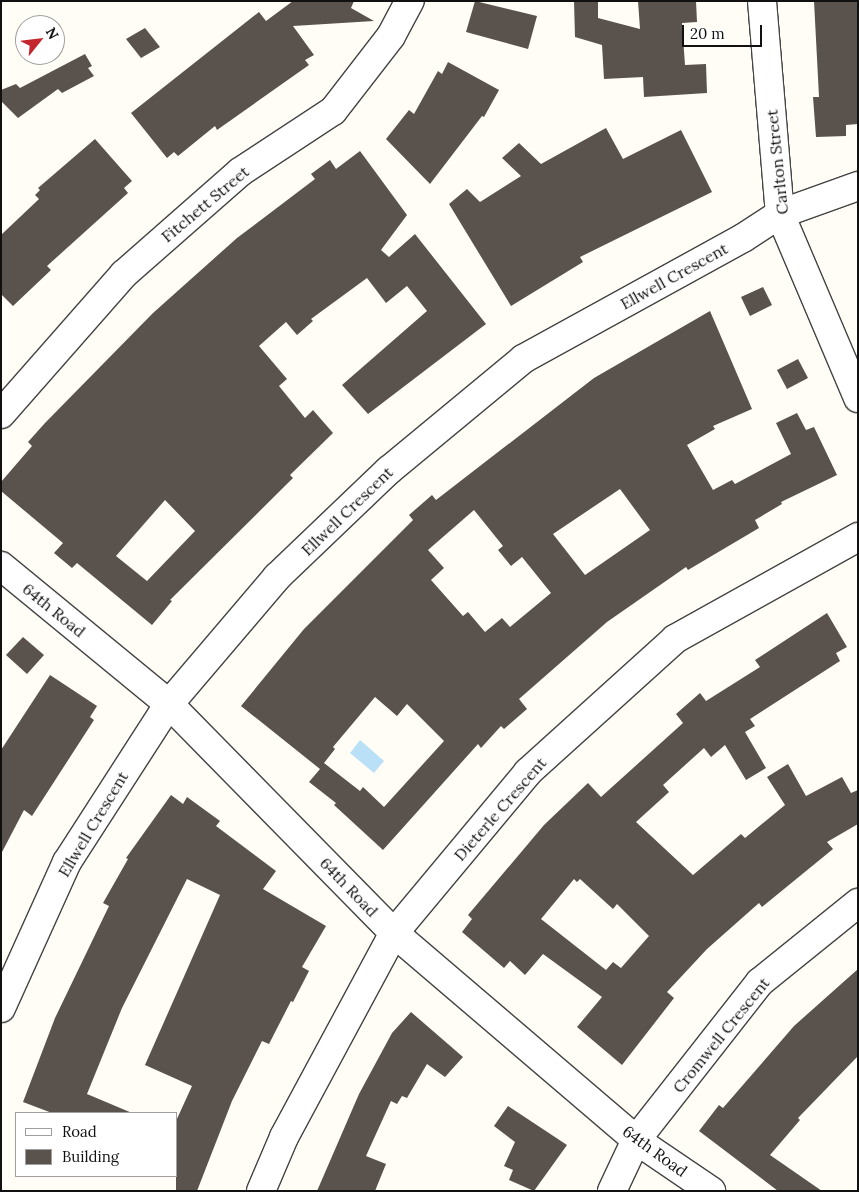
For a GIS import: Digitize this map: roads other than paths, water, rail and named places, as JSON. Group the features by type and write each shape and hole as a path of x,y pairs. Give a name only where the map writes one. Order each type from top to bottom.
{"street":[{"name":"Fitchett Street","path":"1,414 124,274 240,172 333,111 391,36 410,1"},
{"name":"Carlton Street","path":"762,1 780,214 858,398"},
{"name":"Ellwell Crescent","path":"1,1008 67,862 169,704 277,578 389,470 523,359 743,238 780,214 858,186"},
{"name":"Dieterle Crescent","path":"261,1191 284,1137 394,933 528,772 675,639 858,537"},
{"name":"64th Road","path":"1,566 169,704 394,933 636,1140 711,1191"},
{"name":"Cromwell Crescent","path":"612,1191 636,1140 760,982 858,903"}],"water":[{"path":"360,740 384,761 374,773 350,753"}]}
